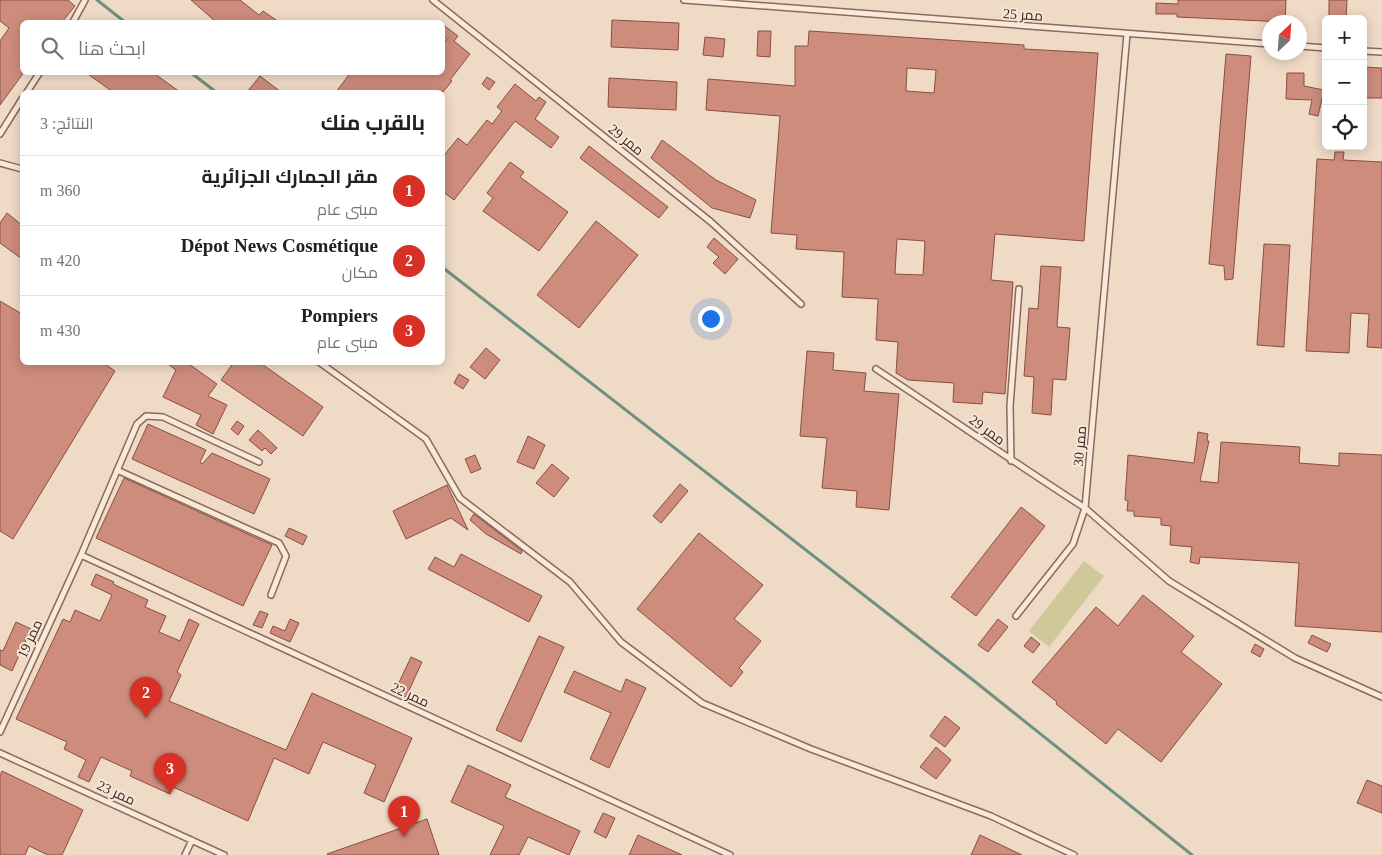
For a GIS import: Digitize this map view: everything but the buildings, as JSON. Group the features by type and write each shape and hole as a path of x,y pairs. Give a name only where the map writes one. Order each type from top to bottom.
{"lane":[{"path":"74,20 85,0"},
{"name":"ممر 29","path":"433,0 711,222 801,304"},
{"name":"ممر 25","path":"684,0 1262,43"},
{"name":"ممر 30","path":"1016,616 1073,544 1086,508 1127,34"},
{"path":"1307,47 1322,48"},
{"path":"1367,50 1382,52"},
{"path":"28,90 38,75"},
{"path":"0,134 20,102"},
{"path":"0,163 20,168"},
{"path":"1011,461 1010,406 1019,289"},
{"path":"323,365 426,439 460,498 570,582 621,642 702,703 811,749 991,816 1074,855"},
{"name":"ممر 29","path":"876,368 962,425 1011,461 1086,508"},
{"name":"ممر 19","path":"0,732 81,555 137,424 146,416 163,417 259,462"},
{"path":"117,470 279,543 286,556 271,594"},
{"path":"1086,508 1169,581 1295,658 1382,697"},
{"name":"ممر 22","path":"81,555 730,855"},
{"name":"ممر 23","path":"0,752 224,855"},
{"path":"186,855 192,840"}],"shaded area":[{"path":"1084,561 1104,576 1049,647 1029,631"}],"waterway":[{"path":"97,0 122,20"},
{"path":"194,75 213,90"},
{"path":"445,269 973,680 1192,855"}],"place":[{"name":"Dépot News Cosmétique","path":"146,718"},
{"name":"Pompiers","path":"170,794"},
{"name":"مقر الجمارك الجزائرية","path":"404,837"}]}
